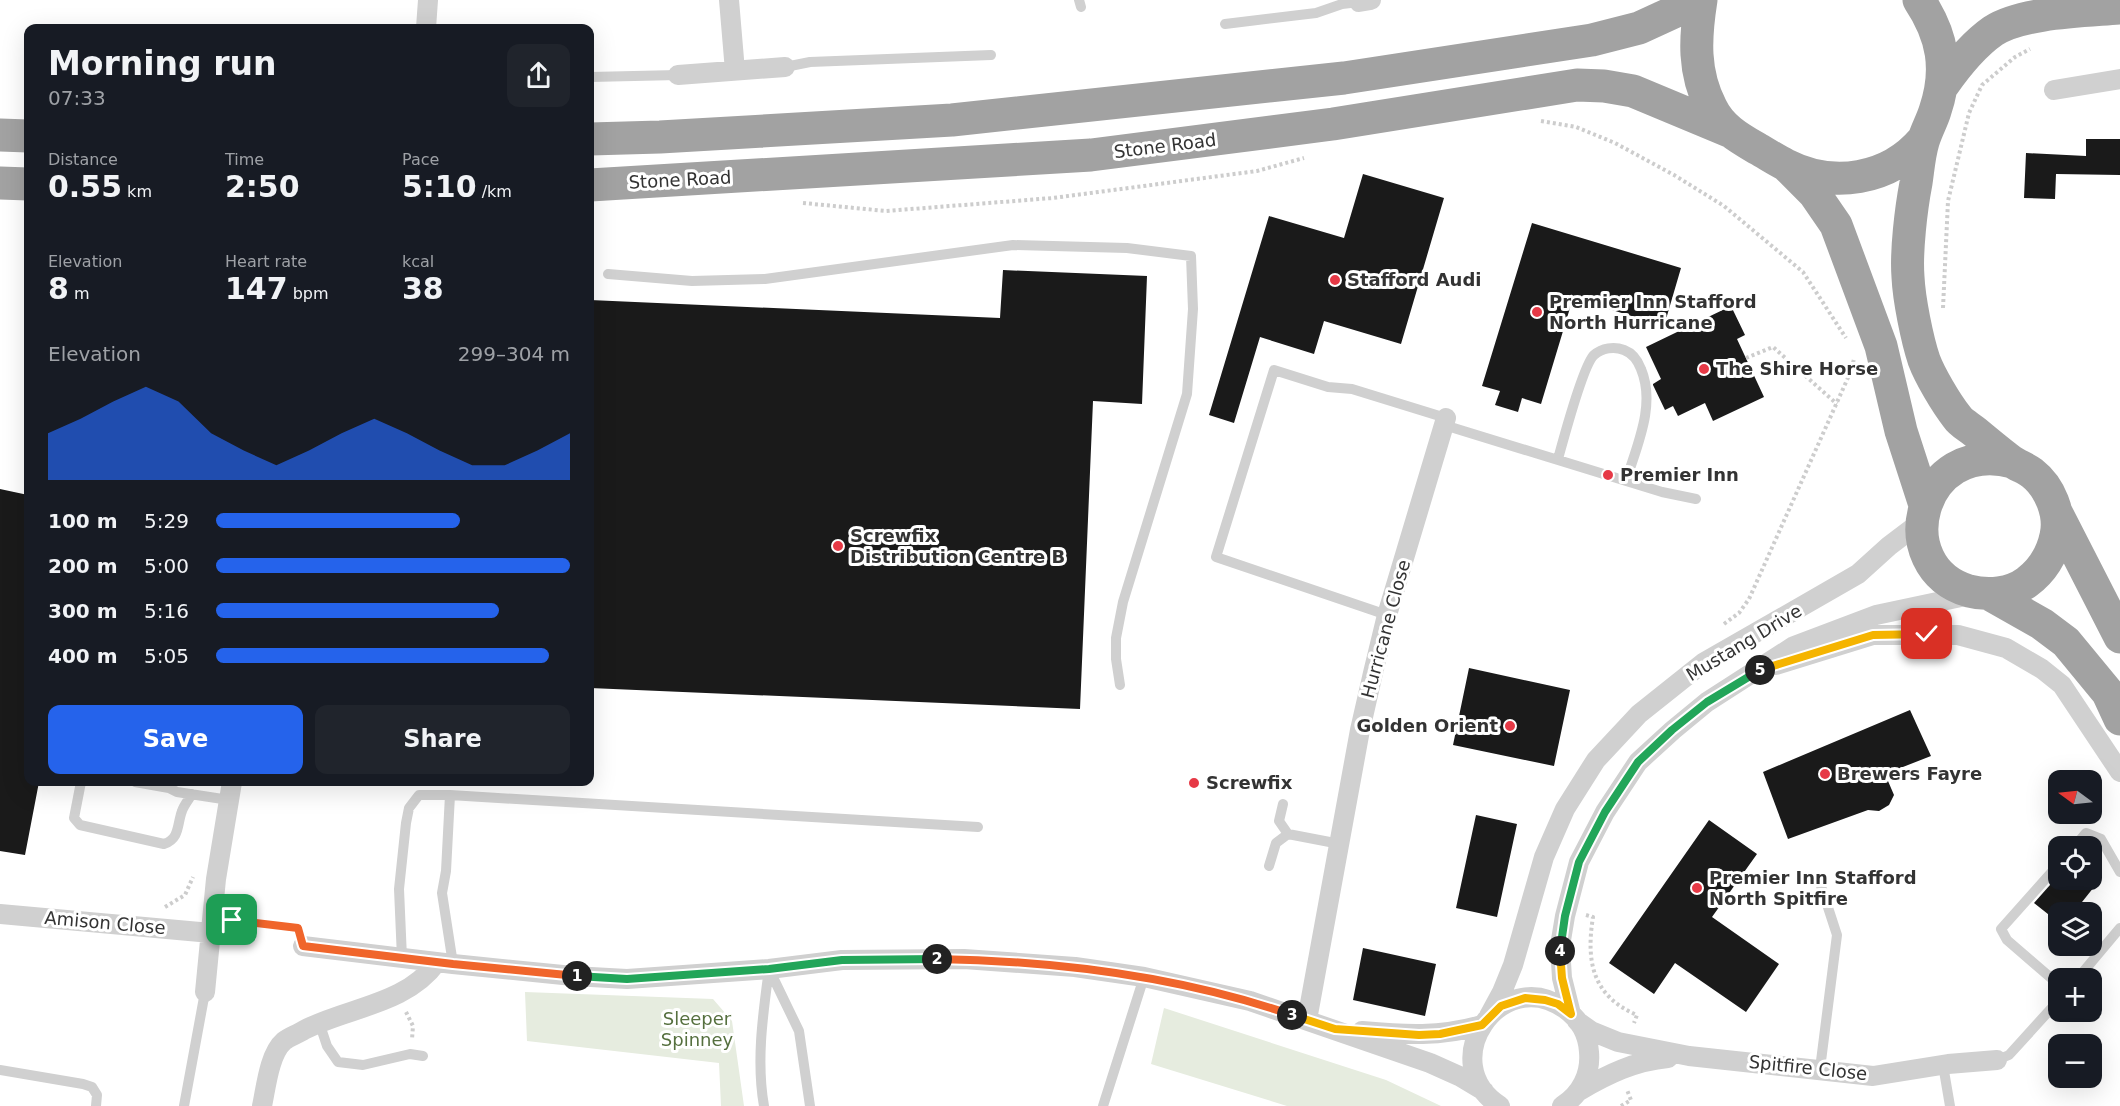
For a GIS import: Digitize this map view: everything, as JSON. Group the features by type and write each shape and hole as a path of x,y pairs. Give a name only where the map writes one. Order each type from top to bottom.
{"highway":[{"path":"1700,0 1696,65 1711,109 1729,131 1788,166 1822,177 1849,178 1891,167 1911,155 1923,140"},
{"path":"594,139 952,120 1344,78 1592,40 1639,28 1700,0"},
{"path":"1919,0 1931,20 1942,48 1943,85 1923,140 1915,187 1908,276 1925,362 1957,418 2013,462 2033,474 2048,491 2056,512 2120,637"},
{"path":"1943,85 1974,47 1995,30 2014,21 2120,8"},
{"name":"Stone Road","path":"594,185 1091,155 1333,124 1577,85 1604,86 1633,91 1729,131"},
{"path":"0,135 24,136"},
{"path":"1788,166 1814,193 1836,225 1881,346 1923,513 1924,546 1936,568 1955,585 1984,594 2042,624 2066,642 2108,693 2120,719"},
{"path":"0,183 24,184"},
{"path":"1923,513 1938,482 1960,465 1986,458 2013,462"},
{"path":"1984,594 2006,592 2022,586 2036,576 2047,562 2054,546 2058,530 2056,512"}],"street":[{"path":"426,24 428,0"},
{"path":"729,0 735,71"},
{"path":"678,75 785,67"},
{"path":"2054,90 2120,80"},
{"name":"Hurricane Close","path":"1307,1020 1360,730 1387,615 1445,421"},
{"name":"Mustang Drive","path":"1484,1091 1474,1068 1473,1055 1478,1033 1503,992 1514,965 1544,857 1565,809 1596,760 1639,714 1703,663 1858,574 1923,513"},
{"name":"Mustang Drive","path":"1579,1090 1587,1075 1590,1058 1585,1034 1574,1018 1562,978 1561,936 1579,862 1605,812 1638,762 1672,730 1707,702 1794,646 1876,615 1984,594"},
{"name":"Mustang Drive","path":"1758,671 1873,635 1959,635 1981,640 2024,657 2062,685 2120,772"},
{"path":"205,992 216,879 230,790"},
{"name":"Amison Close","path":"0,914 211,933"},
{"path":"303,946 445,963 627,979 769,969 842,960 943,959 1075,967 1144,977 1250,1001 1430,1063 1459,1076 1484,1091 1500,1106"},
{"path":"262,1106 270,1065 283,1042 319,1022 388,999 445,963"},
{"name":"Spitfire Close","path":"1335,1029 1419,1035 1440,1034 1486,1020 1501,1006 1525,998 1558,1004 1592,1031 1618,1042 1689,1056 1873,1076 1943,1065 1997,1060"},
{"name":"Spitfire Close","path":"1579,1090 1617,1070 1646,1060 1689,1056"},
{"path":"1563,1106 1579,1090"}],"lane":[{"path":"1225,24 1316,13 1342,4 1365,1"},
{"path":"785,67 810,62 991,55"},
{"path":"594,77 678,75"},
{"path":"609,274 692,281 765,279 1012,245 1127,248 1191,256 1193,309 1187,394 1123,602 1116,638 1120,685"},
{"path":"1558,459 1585,371 1593,356 1606,348 1619,348 1630,352 1639,364 1647,382 1646,411 1626,481"},
{"path":"1387,615 1216,557 1274,370 1328,387 1352,389 1626,481 1696,499"},
{"path":"80,786 74,818 80,825 164,844 176,836 182,810 192,794"},
{"path":"169,786 177,792 192,794 230,790"},
{"path":"402,958 399,889 406,823 410,808 419,795 978,827"},
{"path":"445,963 442,892 446,871 450,795"},
{"path":"1283,804 1279,821 1288,834 1340,844"},
{"path":"1269,866 1276,843 1288,834"},
{"path":"2102,839 2120,872"},
{"path":"2048,876 2001,929 2007,940 2020,953 2048,976"},
{"path":"1820,1069 1837,934 1821,886"},
{"path":"2086,968 2120,928"},
{"path":"764,1106 761,1026 769,969"},
{"path":"769,969 799,1031 810,1106"},
{"path":"1102,1106 1144,977"},
{"path":"184,1106 205,992"},
{"path":"1997,1060 2009,1054 2048,1012"},
{"path":"319,1022 327,1046 338,1062 363,1065 410,1054 423,1056"},
{"path":"1943,1065 1950,1106"},
{"path":"0,1071 83,1084 92,1088 97,1095 96,1106"}],"path":[{"path":"1943,318 1942,297 1948,201 1969,112 1982,85 2014,57 2032,47"},
{"path":"1530,120 1576,127 1615,143 1674,175 1724,206 1803,272 1850,346"},
{"path":"792,201 886,211 1053,198 1257,171 1313,156"},
{"path":"1746,358 1773,347 1837,404"},
{"path":"1719,627 1739,614 1749,599 1837,404 1851,371 1854,355"},
{"path":"155,906 167,907 185,895 195,867"},
{"path":"1584,915 1593,917 1590,940 1593,965 1599,985 1609,999 1637,1015 1633,1025 1631,1044"},
{"path":"232,920 298,928 303,946"},
{"path":"406,1011 413,1026 410,1054"},
{"path":"1623,1106 1631,1100 1626,1086 1628,1066"}],"green space":[{"name":"Sleeper Spinney","path":"525,992 713,999 732,1021 744,1106 721,1106 719,1063 527,1041"},
{"path":"1164,1008 1386,1080 1441,1106 1287,1106 1151,1064"}],"building":[{"path":"2086,139 2120,139 2120,175 2056,174 2055,199 2024,198 2026,153 2086,156"},
{"name":"Stafford Audi","path":"1363,174 1444,198 1401,344 1324,321 1314,354 1260,337 1234,423 1209,415 1269,216 1344,238"},
{"name":"Premier Inn Stafford North Hurricane","path":"1532,223 1681,268 1664,326 1573,298 1541,404 1522,398 1518,412 1495,405 1500,391 1482,386"},
{"name":"Screwfix Distribution Centre B","path":"1003,270 1147,276 1142,404 1093,401 1080,709 594,688 594,300 1000,318"},
{"name":"The Shire Horse","path":"1731,306 1745,335 1737,339 1764,397 1713,421 1705,403 1678,416 1673,406 1665,410 1653,385 1661,379 1646,347"},
{"path":"0,489 24,494 24,786 38,786 25,855 0,851"},
{"name":"Golden Orient","path":"1469,668 1570,690 1554,766 1453,745"},
{"name":"Brewers Fayre","path":"1910,710 1931,756 1885,774 1894,795 1889,805 1879,811 1868,810 1788,839 1763,772"},
{"path":"1476,815 1517,824 1497,917 1456,908"},
{"name":"Premier Inn Stafford North Spitfire","path":"1709,820 1757,854 1712,917 1779,964 1746,1012 1675,963 1654,994 1609,963"},
{"path":"2048,887 2048,890 2092,890 2082,902 2048,902 2048,914 2034,903"},
{"path":"1363,948 1436,964 1425,1016 1353,1000"}],"place":[{"name":"Stafford Audi","path":"1335,280"},
{"name":"Premier Inn Stafford North Hurricane","path":"1537,312"},
{"name":"The Shire Horse","path":"1704,369"},
{"name":"Premier Inn","path":"1608,475"},
{"name":"Screwfix Distribution Centre B","path":"838,546"},
{"name":"Golden Orient","path":"1510,726"},
{"name":"Brewers Fayre","path":"1825,774"},
{"name":"Screwfix","path":"1194,783"},
{"name":"Premier Inn Stafford North Spitfire","path":"1697,888"}],"route":[{"path":"232,920 298,928 303,946 573,976 627,979 769,969 842,960 964,959 1075,967 1144,977 1250,1001 1335,1029 1419,1035 1440,1034 1482,1025 1501,1006 1525,998 1537,998 1558,1004 1571,1014 1562,978 1560,946 1579,862 1605,812 1638,762 1672,730 1707,702 1758,671 1873,635 1927,634"}]}
